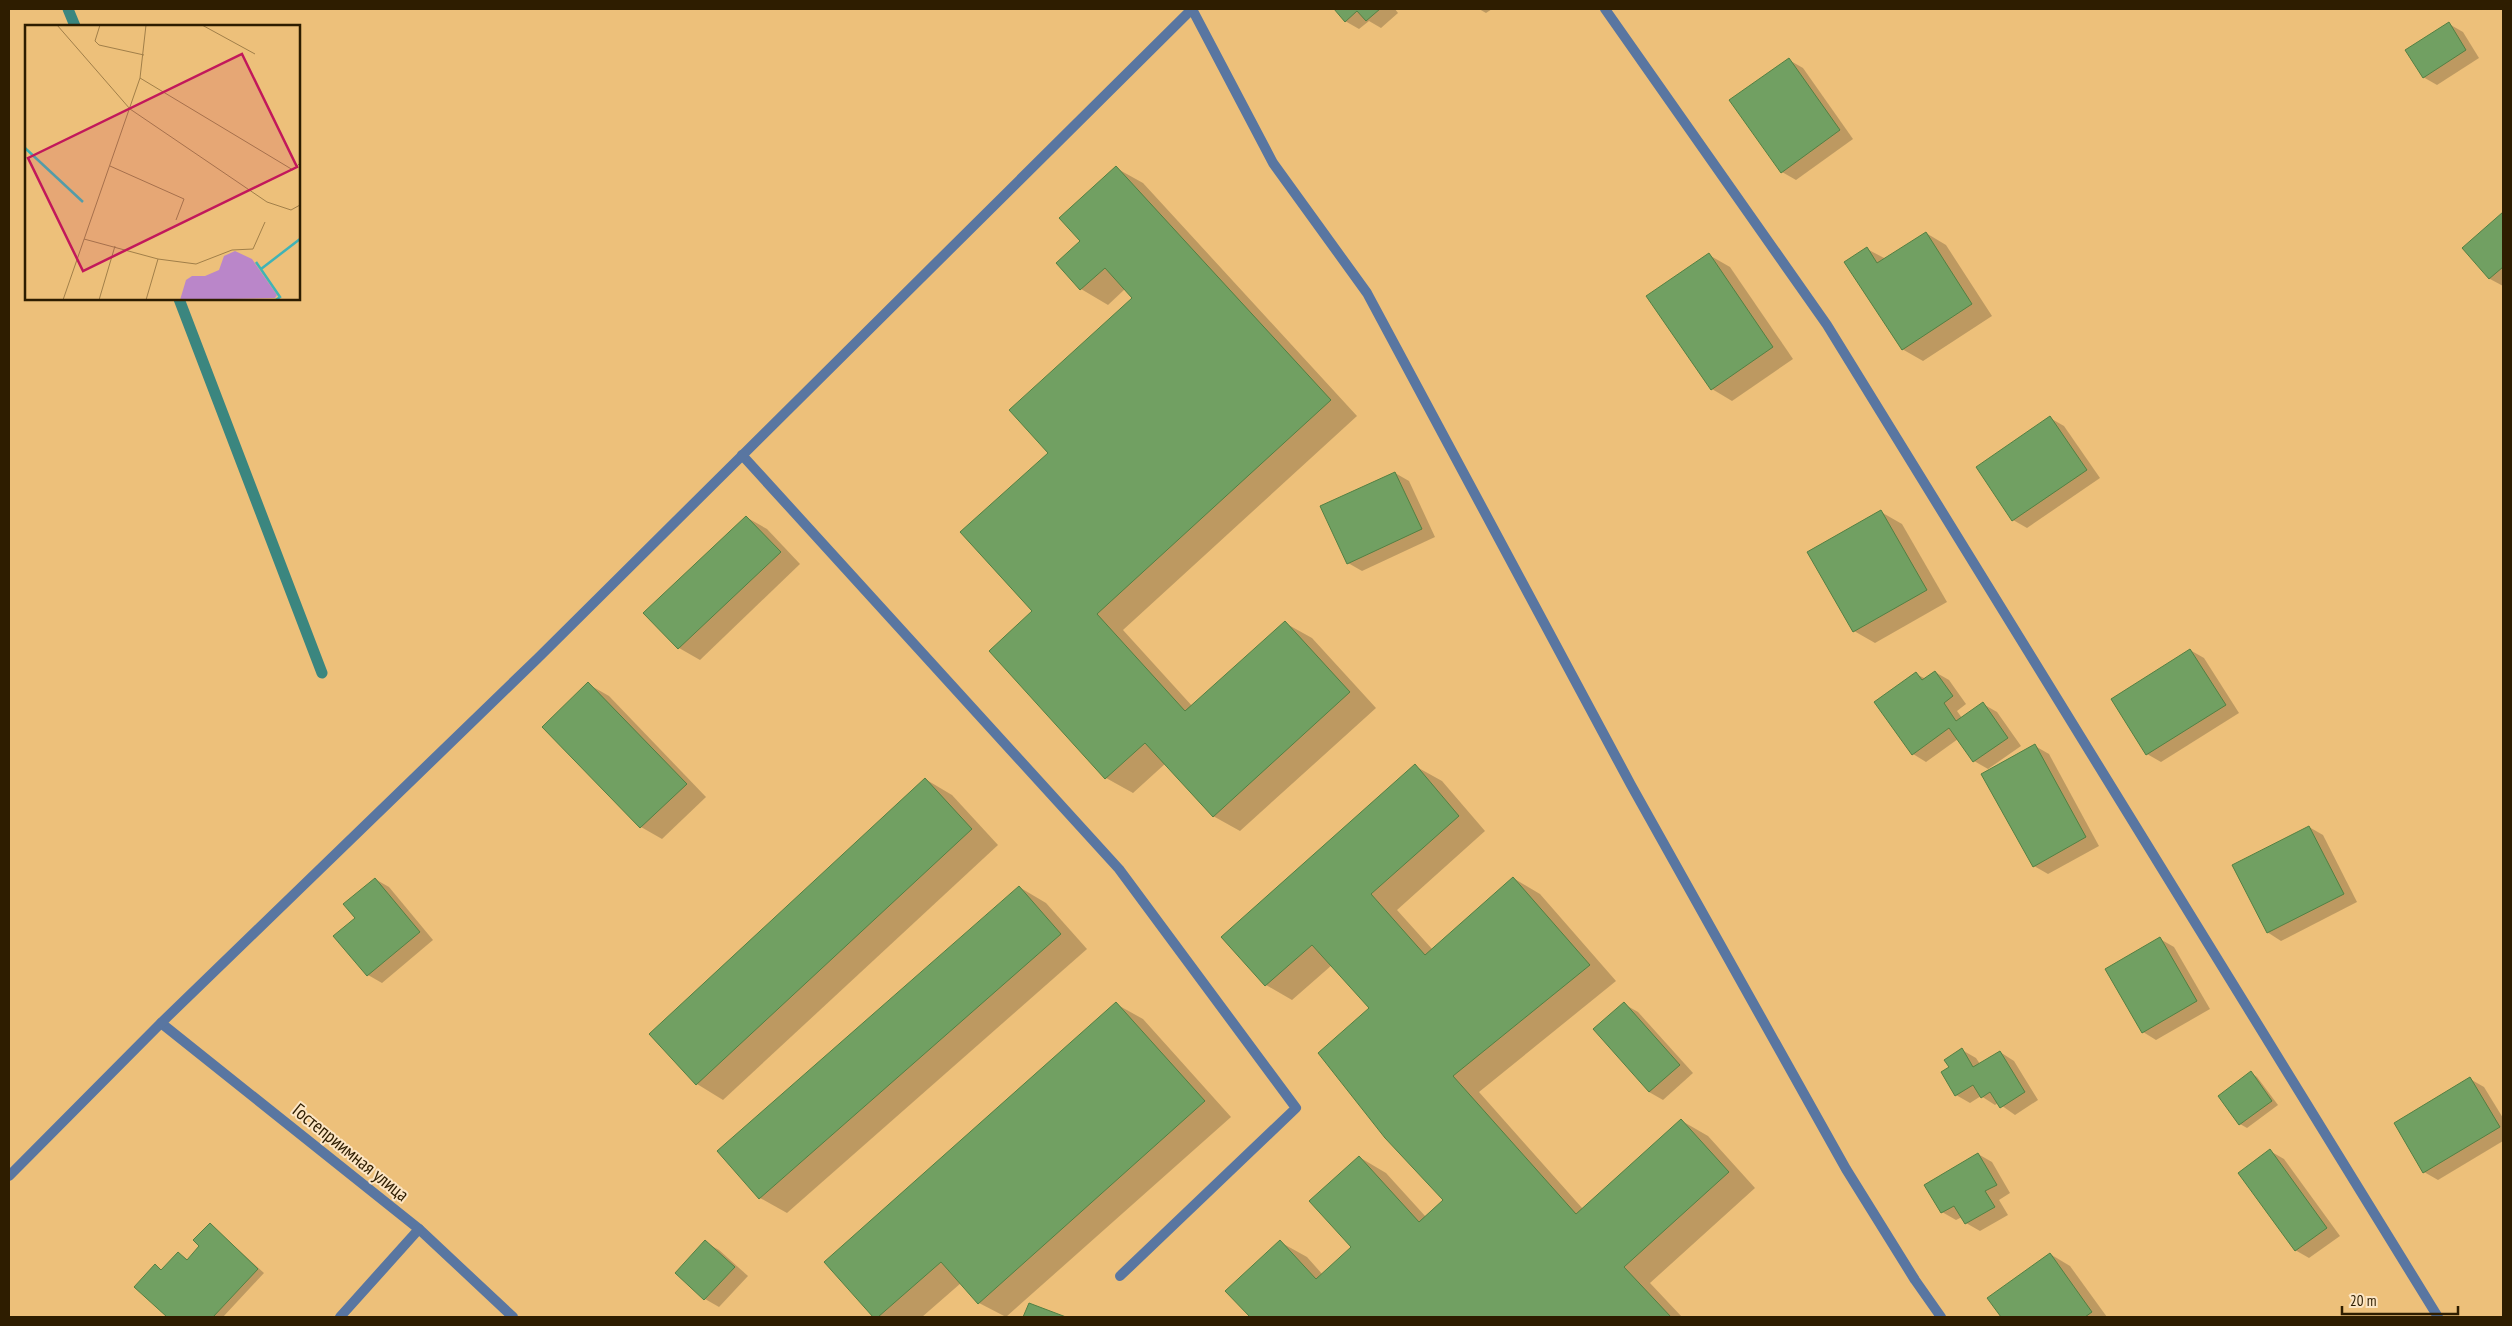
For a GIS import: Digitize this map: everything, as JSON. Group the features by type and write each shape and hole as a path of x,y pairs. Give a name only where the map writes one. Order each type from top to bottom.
{"street":[{"path":"9,1176 161,1023 530,666 1192,9 1273,163 1367,293 1626,776 1846,1170 1915,1280 1941,1317"},
{"path":"1605,9 1827,326 2438,1317"},
{"path":"742,455 1119,869 1296,1108 1120,1276"},
{"name":"Гостеприимная улица","path":"161,1023 419,1229 513,1317"},
{"path":"340,1317 419,1229"}],"building":[{"path":"1334,9 1380,9 1366,21 1357,11 1345,22"},
{"path":"2449,22 2466,50 2423,78 2405,50"},
{"path":"1789,58 1840,130 1781,173 1729,100"},
{"path":"1116,166 1331,400 1097,614 1185,711 1285,621 1350,692 1213,817 1145,743 1105,779 989,651 1032,611 960,532 1048,453 1009,410 1132,298 1105,268 1080,290 1056,263 1080,241 1059,218"},
{"path":"2503,212 2503,267 2489,279 2462,248"},
{"path":"1926,232 1972,304 1902,350 1844,262 1867,247 1877,263"},
{"path":"1709,253 1773,347 1711,390 1646,296"},
{"path":"2050,416 2087,470 2012,521 1976,467"},
{"path":"1395,472 1422,529 1347,564 1320,506"},
{"path":"1881,510 1927,590 1853,632 1807,552"},
{"path":"746,516 781,552 678,649 643,613"},
{"path":"2190,649 2226,705 2146,755 2111,699"},
{"path":"1935,671 1953,696 1944,703 1956,721 1983,702 2008,738 1973,762 1949,728 1912,755 1874,702 1916,672 1922,680"},
{"path":"588,682 687,784 640,828 542,727"},
{"path":"2035,744 2086,837 2033,867 1981,774"},
{"path":"1415,764 1459,816 1371,894 1425,955 1513,877 1590,965 1453,1076 1576,1214 1681,1119 1729,1172 1624,1267 1671,1317 1250,1317 1225,1291 1280,1240 1316,1279 1351,1247 1309,1201 1359,1156 1419,1222 1443,1200 1385,1138 1318,1053 1369,1008 1312,945 1265,986 1221,937"},
{"path":"925,778 972,829 696,1085 649,1034"},
{"path":"2309,826 2344,894 2267,933 2232,865"},
{"path":"375,878 420,932 367,976 333,936 355,918 343,904"},
{"path":"1019,886 1061,934 759,1199 717,1151"},
{"path":"2160,937 2197,1001 2142,1033 2105,969"},
{"path":"1116,1002 1205,1101 978,1304 941,1262 878,1317 873,1317 824,1262"},
{"path":"1624,1002 1680,1065 1649,1092 1593,1029"},
{"path":"1962,1048 1973,1067 2000,1051 2025,1092 2000,1108 1990,1092 1981,1098 1973,1085 1955,1096 1941,1072 1949,1067 1944,1060"},
{"path":"2251,1071 2272,1101 2239,1125 2218,1096"},
{"path":"2470,1077 2500,1127 2423,1173 2394,1123"},
{"path":"2270,1149 2327,1228 2295,1251 2238,1173"},
{"path":"1978,1153 1997,1185 1985,1191 1995,1207 1965,1224 1954,1206 1941,1213 1924,1185"},
{"path":"210,1223 258,1269 213,1317 167,1317 134,1287 155,1264 161,1270 178,1252 187,1260 199,1246 193,1240"},
{"path":"705,1240 735,1267 704,1300 675,1273"},
{"path":"2050,1253 2092,1312 2085,1317 2001,1317 1987,1298"},
{"path":"1029,1303 1066,1317 1023,1317"}],"waterway":[{"path":"68,9 75,25"},
{"path":"179,300 322,673"}]}
